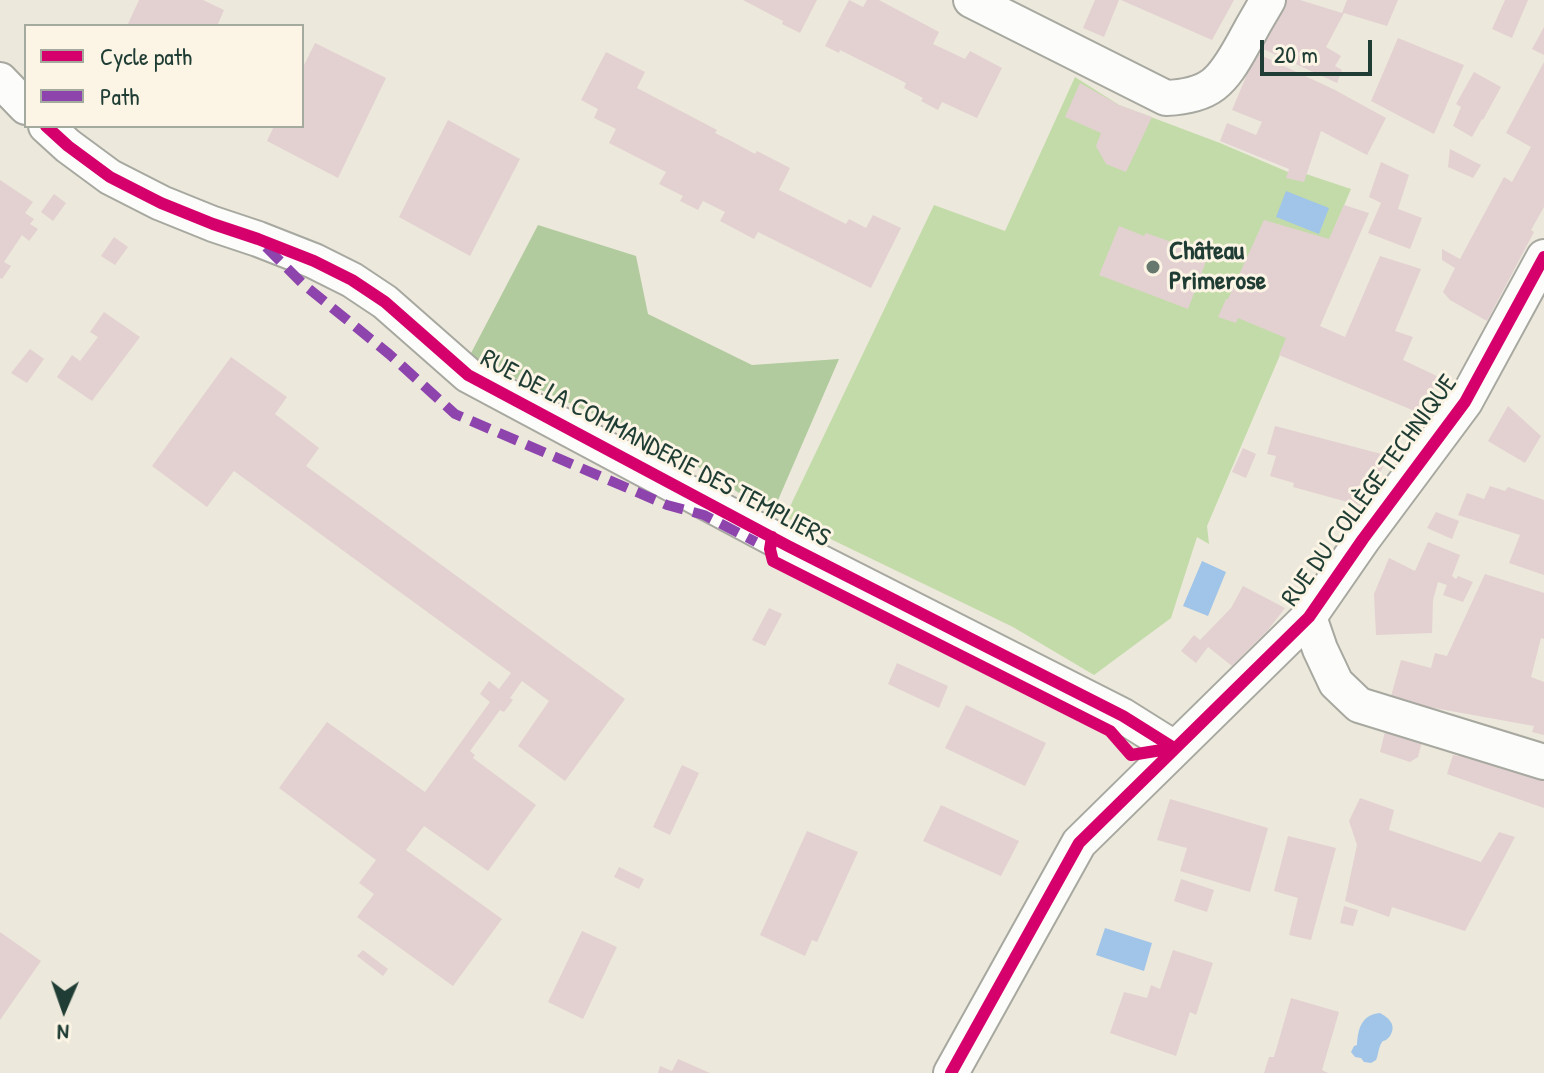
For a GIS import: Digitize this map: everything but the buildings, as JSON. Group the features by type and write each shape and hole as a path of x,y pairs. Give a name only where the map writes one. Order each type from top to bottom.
{"street":[{"path":"971,0 1166,98 1186,97 1218,82 1230,68 1268,0"},
{"path":"0,80 24,105"},
{"name":"RUE DE LA COMMANDERIE DES TEMPLIERS","path":"48,128 110,177 174,209 314,261 352,280 385,302 468,375 788,546 1123,716 1174,748"},
{"name":"RUE DU COLLÈGE TECHNIQUE","path":"951,1073 1079,843 1309,617 1465,402 1544,257"},
{"path":"1309,617 1336,683 1359,705 1544,762"}],"green space":[{"path":"1075,77 1119,105 1288,172 1306,174 1351,189 1207,526 1209,544 1197,537 1171,618 1094,675 1013,627 785,517 934,205 1005,231"},
{"path":"538,225 636,256 648,314 752,365 839,359 772,514 672,450 469,357"}],"water":[{"path":"1286,191 1329,208 1319,234 1276,217"},
{"path":"1202,561 1226,572 1208,616 1183,606"},
{"path":"1105,928 1152,943 1144,971 1096,955"},
{"path":"1380,1013 1391,1022 1392,1032 1381,1043 1376,1060 1364,1062 1351,1052 1357,1045 1365,1020"}],"marked path":[{"path":"266,247 303,284 389,354 455,414 667,505 704,515 756,542"}],"cycle path":[{"path":"48,128 110,177 161,203 314,261 352,280 385,302 468,375 788,546 1123,716 1174,748"},
{"path":"951,1073 1079,843 1309,617 1465,402 1544,257"},
{"path":"772,537 770,549 773,561 1110,731 1131,755 1174,748"}],"place":[{"name":"Château Primerose","path":"1153,267"}]}
